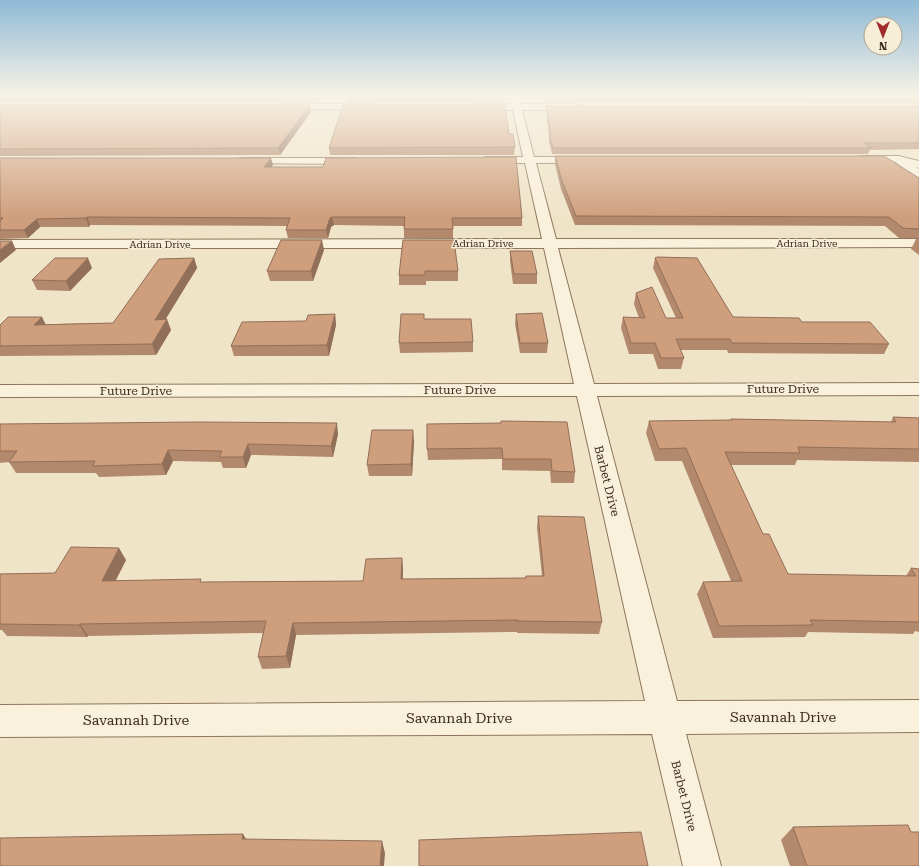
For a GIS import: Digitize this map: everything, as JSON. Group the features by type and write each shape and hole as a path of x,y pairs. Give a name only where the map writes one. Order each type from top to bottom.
{"street":[{"name":"Barbet Drive","path":"524,136 664,717 702,866"},
{"path":"898,159 919,165"},
{"path":"898,159 919,174"},
{"path":"850,160 919,159"},
{"path":"474,160 600,160"},
{"path":"229,161 364,161"},
{"name":"Adrian Drive","path":"0,244 919,243"},
{"name":"Future Drive","path":"0,391 919,389"},
{"name":"Savannah Drive","path":"0,720 919,716"}],"building":[{"path":"0,136 287,136 278,148 0,149"},
{"path":"333,136 513,136 515,147 329,148"},
{"path":"549,136 919,136 919,143 864,143 871,148 553,148"},
{"path":"555,156 884,156 919,178 919,229 903,228 889,217 576,216 562,181"},
{"path":"516,157 522,218 452,218 453,229 404,229 405,217 332,217 330,218 326,230 286,230 290,218 87,217 37,219 24,230 0,230 0,221 3,218 0,218 0,158 271,158 264,167 323,167 326,158"},
{"path":"281,240 322,240 311,271 267,271"},
{"path":"403,240 454,240 458,271 425,271 425,275 399,275"},
{"path":"0,241 12,241 0,250"},
{"path":"510,251 532,251 537,274 514,274"},
{"path":"55,258 88,258 66,281 32,280"},
{"path":"194,258 155,320 167,319 152,344 0,346 0,325 8,317 42,317 34,325 113,323 159,259"},
{"path":"655,258 697,258 733,317 799,318 802,322 870,322 889,344 732,343 730,339 676,339 684,358 661,358 655,343 631,343 623,317 645,318 636,293 652,287 666,318 683,318"},
{"path":"542,313 548,343 520,343 516,314"},
{"path":"335,314 327,345 231,346 242,322 306,321 308,315"},
{"path":"401,314 424,314 424,319 471,319 473,342 399,343"},
{"path":"893,417 919,418 919,449 798,447 800,453 725,452 763,534 769,534 788,574 916,576 911,568 919,569 919,622 810,620 813,625 719,626 703,582 742,581 686,448 659,449 649,421 732,420 731,419 896,422"},
{"path":"501,421 567,422 575,472 552,471 551,459 503,459 502,448 427,449 427,424 501,423"},
{"path":"196,422 337,423 331,446 248,444 243,457 219,457 222,451 168,450 162,464 93,466 95,461 9,462 17,451 0,451 0,424"},
{"path":"372,430 413,430 411,464 367,465"},
{"path":"538,516 584,517 602,622 518,620 293,623 286,656 258,657 266,621 79,625 0,624 0,574 55,573 71,547 119,548 102,581 201,579 200,582 363,581 366,559 402,558 401,579 526,578 526,576 544,576"},
{"path":"908,825 911,832 919,832 919,866 807,866 793,827"},
{"path":"641,832 648,866 419,866 419,840"},
{"path":"243,834 242,839 382,841 380,866 0,866 0,838"}]}
